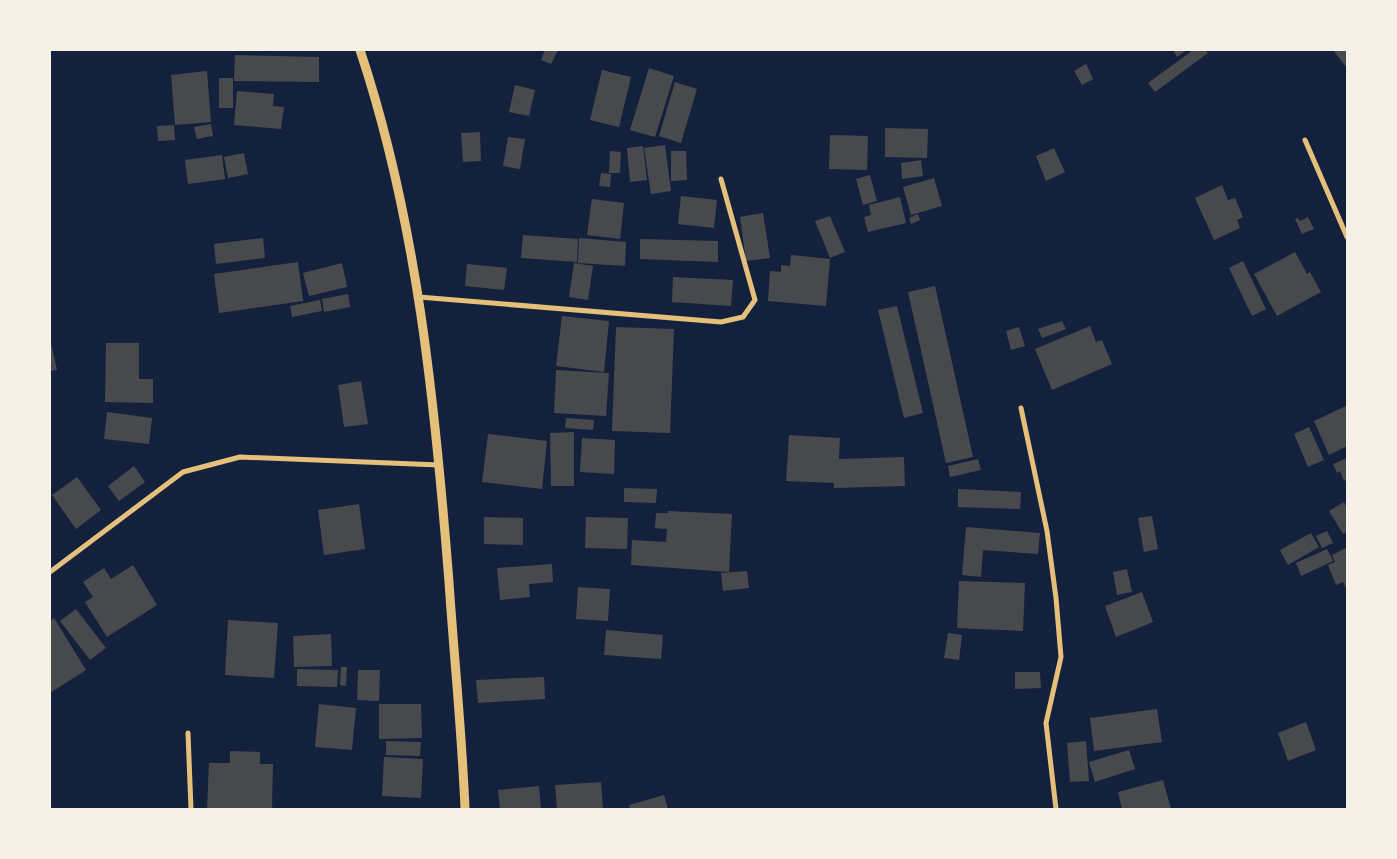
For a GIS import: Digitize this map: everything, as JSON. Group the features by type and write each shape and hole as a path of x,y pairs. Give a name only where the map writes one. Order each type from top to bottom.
{"street":[{"path":"360,50 381,113 419,297 440,465 464,809"},
{"path":"1305,140 1347,237"},
{"path":"419,297 721,322 743,317 755,300 721,179"},
{"path":"1021,408 1047,531 1057,608 1061,657 1046,723 1056,809"},
{"path":"50,572 184,472 240,457 440,465"},
{"path":"188,733 191,809"}],"building":[{"path":"545,50 558,50 551,64 541,60"},
{"path":"1173,50 1187,50 1177,57"},
{"path":"1193,50 1205,50 1208,53 1155,92 1148,83"},
{"path":"1333,50 1347,50 1347,68"},
{"path":"235,55 319,57 319,82 234,81"},
{"path":"1086,64 1093,79 1082,85 1074,71"},
{"path":"649,68 674,76 655,137 630,130"},
{"path":"602,70 631,77 619,127 590,120"},
{"path":"207,71 211,122 175,125 171,75"},
{"path":"219,78 233,78 233,108 219,108"},
{"path":"675,82 697,89 681,143 659,136"},
{"path":"515,85 535,90 529,116 509,112"},
{"path":"237,91 274,94 273,106 284,107 281,129 234,125"},
{"path":"211,124 213,136 197,139 194,127"},
{"path":"174,125 175,140 158,141 157,126"},
{"path":"885,128 928,129 927,158 885,157"},
{"path":"480,132 481,161 463,162 461,133"},
{"path":"830,135 868,136 867,170 829,169"},
{"path":"508,137 525,139 520,169 503,166"},
{"path":"665,145 671,191 651,194 644,148"},
{"path":"643,146 647,180 630,182 627,148"},
{"path":"1054,148 1065,172 1046,181 1036,156"},
{"path":"610,151 621,152 620,173 609,173"},
{"path":"671,151 686,151 687,180 671,181"},
{"path":"244,153 248,174 228,178 224,157"},
{"path":"222,155 225,179 188,184 185,160"},
{"path":"921,160 923,176 902,179 901,163"},
{"path":"601,173 611,174 610,187 599,186"},
{"path":"870,175 877,201 863,205 856,179"},
{"path":"934,178 942,206 911,215 903,187"},
{"path":"1222,185 1228,200 1235,198 1243,217 1237,220 1240,228 1214,240 1195,198"},
{"path":"681,196 717,200 714,228 678,224"},
{"path":"900,197 906,223 868,232 864,217 871,215 869,205"},
{"path":"592,199 624,203 620,239 587,235"},
{"path":"763,213 770,258 746,261 740,217"},
{"path":"918,214 920,220 911,224 909,218"},
{"path":"830,216 845,252 830,258 815,221"},
{"path":"1308,217 1314,229 1302,234 1295,219 1298,218 1300,221"},
{"path":"523,235 578,239 577,262 521,258"},
{"path":"263,238 265,258 216,264 214,244"},
{"path":"579,238 626,242 625,266 578,263"},
{"path":"640,239 718,241 718,262 640,259"},
{"path":"1295,252 1307,274 1310,272 1321,292 1277,316 1254,274"},
{"path":"791,255 830,259 826,306 768,301 770,271 781,272 781,265 790,266"},
{"path":"1243,261 1266,309 1252,316 1229,268"},
{"path":"298,262 303,301 219,313 214,274"},
{"path":"342,263 347,287 309,296 303,273"},
{"path":"574,263 593,266 588,300 569,297"},
{"path":"467,264 507,268 504,290 465,286"},
{"path":"673,277 733,280 731,306 672,302"},
{"path":"935,286 973,457 946,463 908,292"},
{"path":"348,294 350,307 324,312 322,299"},
{"path":"320,300 322,311 292,317 290,306"},
{"path":"897,306 923,413 904,418 878,310"},
{"path":"562,316 609,321 604,372 556,366"},
{"path":"1062,321 1066,329 1042,338 1038,329"},
{"path":"1090,326 1096,342 1102,340 1112,364 1052,390 1035,349"},
{"path":"616,327 674,329 670,433 612,431"},
{"path":"1019,327 1025,346 1011,350 1006,331"},
{"path":"50,338 57,370 50,371"},
{"path":"106,343 139,343 139,379 153,379 153,403 105,402"},
{"path":"556,370 609,373 606,416 554,413"},
{"path":"361,381 368,424 344,427 338,385"},
{"path":"1346,406 1347,446 1329,455 1314,421"},
{"path":"107,412 152,418 149,444 104,439"},
{"path":"566,418 594,420 593,430 565,428"},
{"path":"1309,427 1324,460 1308,467 1294,434"},
{"path":"574,432 574,486 551,486 550,433"},
{"path":"488,434 547,441 542,489 482,482"},
{"path":"789,435 840,438 839,459 904,457 905,486 834,488 834,483 786,481"},
{"path":"582,438 615,440 614,474 580,472"},
{"path":"1347,458 1347,479 1344,481 1340,471 1337,473 1333,464"},
{"path":"978,459 981,470 950,477 948,466"},
{"path":"134,466 145,482 119,501 108,486"},
{"path":"77,477 101,510 76,529 52,495"},
{"path":"624,488 657,489 656,503 624,502"},
{"path":"958,489 1021,492 1020,509 958,507"},
{"path":"1344,502 1347,508 1347,532 1343,534 1329,511"},
{"path":"359,504 365,549 324,555 318,510"},
{"path":"668,511 732,514 729,572 631,565 632,540 666,542 667,529 655,528 656,513 668,513"},
{"path":"1152,516 1158,549 1144,552 1138,518"},
{"path":"484,517 523,518 523,545 484,544"},
{"path":"586,517 628,518 627,549 585,548"},
{"path":"966,527 1040,533 1038,554 983,550 981,577 962,575"},
{"path":"1327,531 1333,543 1322,548 1316,536"},
{"path":"1311,533 1319,547 1288,565 1280,550"},
{"path":"1346,548 1347,590 1343,582 1336,585 1328,565 1335,562 1332,555"},
{"path":"1327,549 1333,561 1301,576 1296,563"},
{"path":"552,564 553,582 529,584 530,597 500,600 497,568"},
{"path":"133,565 157,605 107,637 85,602 93,597 83,582 104,568 111,579"},
{"path":"1127,569 1132,592 1117,595 1113,572"},
{"path":"747,571 749,588 723,591 721,573"},
{"path":"959,581 1025,583 1023,631 957,628"},
{"path":"578,587 610,589 608,621 576,619"},
{"path":"1142,592 1153,622 1116,637 1105,606"},
{"path":"76,609 106,648 90,660 60,621"},
{"path":"54,618 86,670 50,693 50,621"},
{"path":"228,620 278,623 274,678 225,675"},
{"path":"606,630 663,635 661,659 604,655"},
{"path":"948,633 962,635 959,660 944,658"},
{"path":"331,634 332,666 294,667 293,636"},
{"path":"341,667 347,667 346,686 340,685"},
{"path":"297,669 338,670 337,687 297,686"},
{"path":"358,670 380,670 379,701 357,700"},
{"path":"1015,672 1040,672 1041,688 1015,689"},
{"path":"544,677 545,699 478,703 476,680"},
{"path":"319,704 356,708 352,750 315,747"},
{"path":"379,704 421,704 422,738 379,739"},
{"path":"1157,709 1162,742 1094,751 1090,718"},
{"path":"1306,722 1316,750 1288,761 1278,733"},
{"path":"386,741 421,742 420,756 386,755"},
{"path":"1086,741 1089,781 1070,782 1067,743"},
{"path":"1129,750 1135,769 1095,782 1089,762"},
{"path":"230,751 260,752 260,764 273,764 272,809 207,809 209,763 230,763"},
{"path":"384,757 423,759 421,798 382,796"},
{"path":"1163,780 1171,809 1122,809 1118,792"},
{"path":"601,782 603,809 557,809 555,785"},
{"path":"539,786 541,809 500,809 498,790"},
{"path":"664,795 668,809 630,809 629,805"}]}
